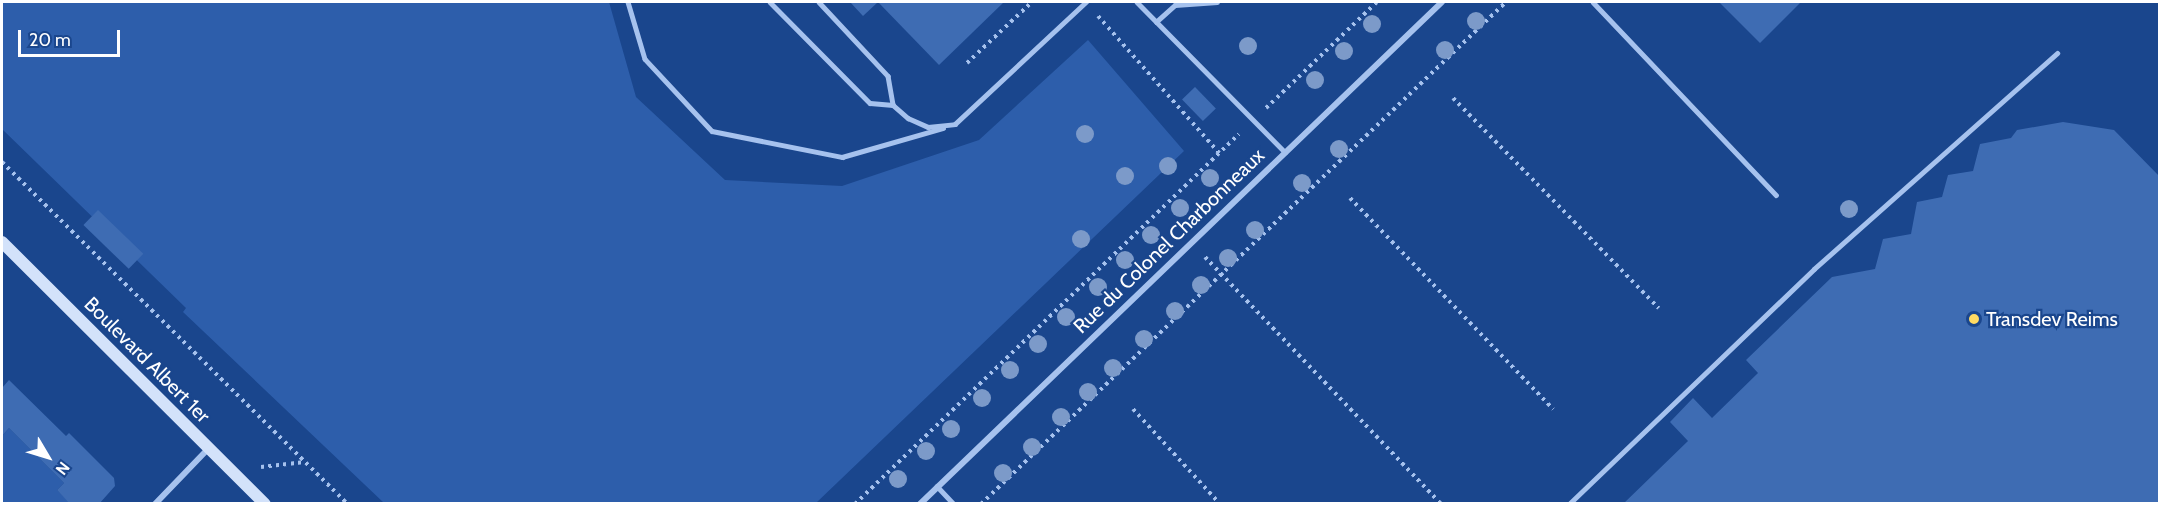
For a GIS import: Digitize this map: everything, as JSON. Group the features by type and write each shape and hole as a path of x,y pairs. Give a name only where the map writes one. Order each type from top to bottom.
{"main road":[{"name":"Boulevard Albert 1er","path":"2,242 265,504"}],"street":[{"name":"Rue du Colonel Charbonneaux","path":"920,504 1442,2"},
{"path":"155,504 208,449"}],"lane":[{"path":"628,2 645,59 712,131 842,157 955,124 1086,2"},
{"path":"770,2 870,103 893,105 908,118 928,127 955,124"},
{"path":"819,2 888,76 893,105"},
{"path":"1137,2 1286,152"},
{"path":"1156,22 1175,5 1217,2"},
{"path":"1593,2 1776,195"},
{"path":"1569,504 1814,269 2057,53"},
{"path":"937,486 954,504"}],"path":[{"path":"967,63 1032,2"},
{"path":"1086,2 1219,153"},
{"path":"855,504 1377,2"},
{"path":"981,504 1506,2"},
{"path":"1453,98 1659,308"},
{"path":"2,162 348,504"},
{"path":"1350,198 1553,409"},
{"path":"1191,243 1441,504"},
{"path":"1133,409 1220,504"},
{"path":"231,470 305,462"}],"shaded area":[{"path":"2,2 609,2 636,97 725,180 842,186 979,140 1088,40 1184,151 816,503 384,503 183,312 186,308 2,129"},
{"path":"9,428 64,483 57,490 70,503 2,504 2,436"}],"building":[{"path":"850,2 878,2 863,16"},
{"path":"878,2 1004,2 939,65"},
{"path":"1719,2 1801,2 1760,43"},
{"path":"1195,87 1216,109 1203,121 1182,100"},
{"name":"Transdev Reims","path":"2063,122 2114,130 2160,177 2160,504 1623,504 1688,441 1670,422 1693,398 1712,418 1758,373 1746,360 1832,277 1875,269 1883,239 1911,234 1917,202 1942,197 1948,175 1973,171 1980,144 2011,138 2017,130"},
{"path":"98,210 143,254 129,269 83,225"},
{"path":"9,380 66,436 69,433 114,478 115,486 99,504 70,504 57,490 64,483 9,428 2,436 2,388"}],"place":[{"name":"Transdev Reims","path":"1974,319"}]}
